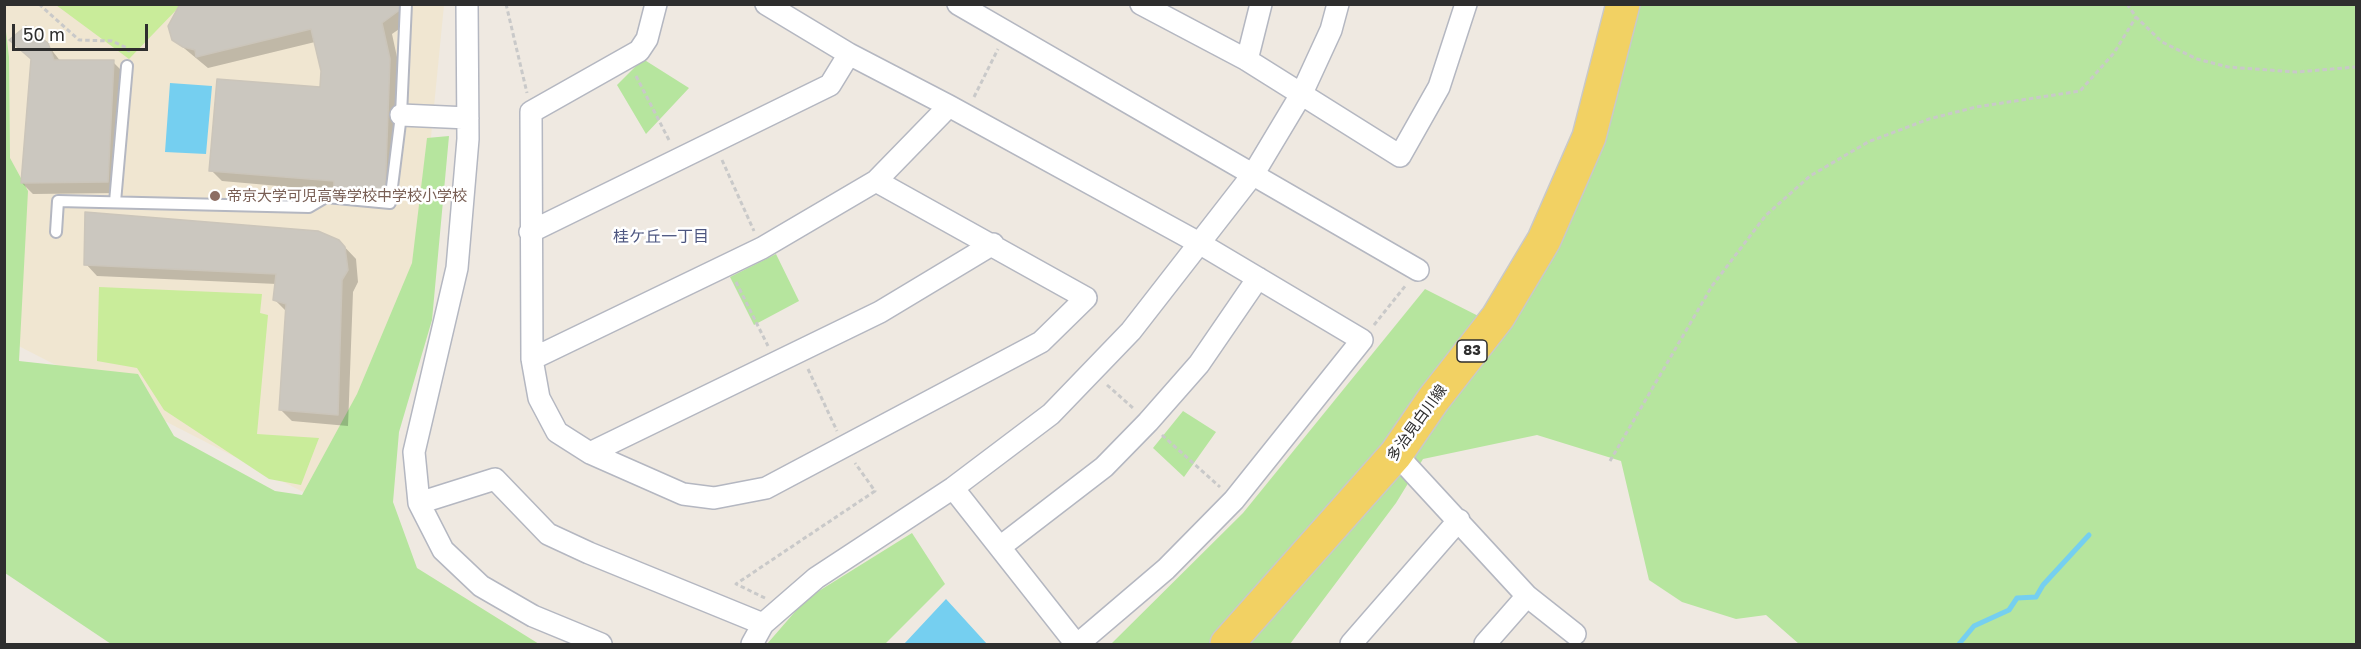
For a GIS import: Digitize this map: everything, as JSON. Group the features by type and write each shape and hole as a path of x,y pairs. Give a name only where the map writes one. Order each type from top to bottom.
{"main road":[{"name":"多治見白川線","path":"1227,645 1396,454 1433,400 1498,317 1544,240 1589,137 1623,4"}],"street":[{"path":"467,4 468,118 457,268 414,452 419,502 443,550 481,586 533,616 601,645"},
{"path":"656,4 647,39 639,51 531,112 532,359 539,398 557,432 590,453 683,494 714,498 766,488 1041,342 1086,298 993,244 876,181"},
{"path":"766,4 849,54 957,110 1199,243 1362,340 1234,500 1166,568 1077,645 953,488"},
{"path":"958,4 1254,173 1418,270"},
{"path":"1247,60 1261,4"},
{"path":"752,645 763,624 816,578 953,488 1051,414 1131,331 1254,173 1302,93 1331,30 1338,4"},
{"path":"1150,7 1247,60 1400,156 1439,87 1466,4"},
{"path":"530,232 830,86 849,54"},
{"path":"532,359 762,248 876,181 957,110"},
{"path":"400,115 468,118"},
{"path":"590,453 880,312 993,244"},
{"path":"1000,547 1104,467 1148,422 1199,364 1257,278"},
{"path":"1396,454 1527,596 1575,634"},
{"path":"419,502 495,479 548,534 763,624"},
{"path":"1351,645 1459,520"},
{"path":"1485,645 1527,596"}],"lane":[{"path":"56,232 58,201 309,207 326,197 390,202 400,115 406,4"},
{"path":"115,202 127,66"}],"path":[{"path":"39,4 80,40 112,40 129,49 127,66"},
{"path":"506,4 531,112"},
{"path":"2127,4 2136,17 2163,42 2197,59 2229,67 2296,72 2356,67"},
{"path":"1610,460 1712,286 1766,215 1810,176 1868,142 1929,119 1976,107 2080,91 2114,53 2136,17"},
{"path":"957,110 1006,32"},
{"path":"627,58 679,159"},
{"path":"713,142 762,248"},
{"path":"728,264 776,363"},
{"path":"1362,340 1418,270"},
{"path":"784,606 736,584 875,491 844,447 800,351"}],"shaded area":[{"name":"帝京大学可児高等学校中学校小学校","path":"4,5 444,5 416,289 311,496 5,339"}],"green space":[{"path":"56,5 181,5 129,59"},
{"path":"1635,5 2356,5 2356,644 1799,644 1766,615 1736,619 1682,602 1649,580 1621,461 1537,435 1423,459 1396,503 1290,644 1111,644 1243,513 1425,289 1504,329"},
{"path":"4,15 9,57 10,158 28,191 19,361 138,374 174,436 275,491 302,495 357,394 412,263 427,138 449,136 432,320 399,432 393,502 417,568 539,644 111,644 5,573"},
{"path":"643,59 689,88 646,134 617,85"},
{"path":"776,254 799,301 754,325 730,277"},
{"path":"99,287 262,294 260,313 268,315 257,434 319,438 301,485 269,479 164,410 137,368 97,361"},
{"path":"1183,411 1216,432 1184,477 1153,448"},
{"path":"912,533 945,584 885,644 767,644 806,599"}],"water":[{"path":"170,83 212,86 206,154 165,152"},
{"path":"946,599 987,644 904,644"}],"building":[{"path":"180,4 400,4 401,9 382,23 390,59 385,194 334,190 334,181 209,171 217,79 320,87 321,71 311,29 196,57 195,50 183,47 172,40 168,26"},
{"path":"26,26 48,43 54,60 114,60 108,182 21,183 31,59 9,40"},
{"path":"85,212 318,231 339,240 345,247 348,270 342,280 338,415 279,410 286,304 273,300 276,274 84,265"}],"waterway":[{"path":"1959,644 1974,626 2009,610 2017,598 2036,597 2043,585 2089,535"}],"place":[{"name":"帝京大学可児高等学校中学校小学校","path":"215,196"}],"district":[{"name":"桂ケ丘一丁目","path":"661,237"}]}
